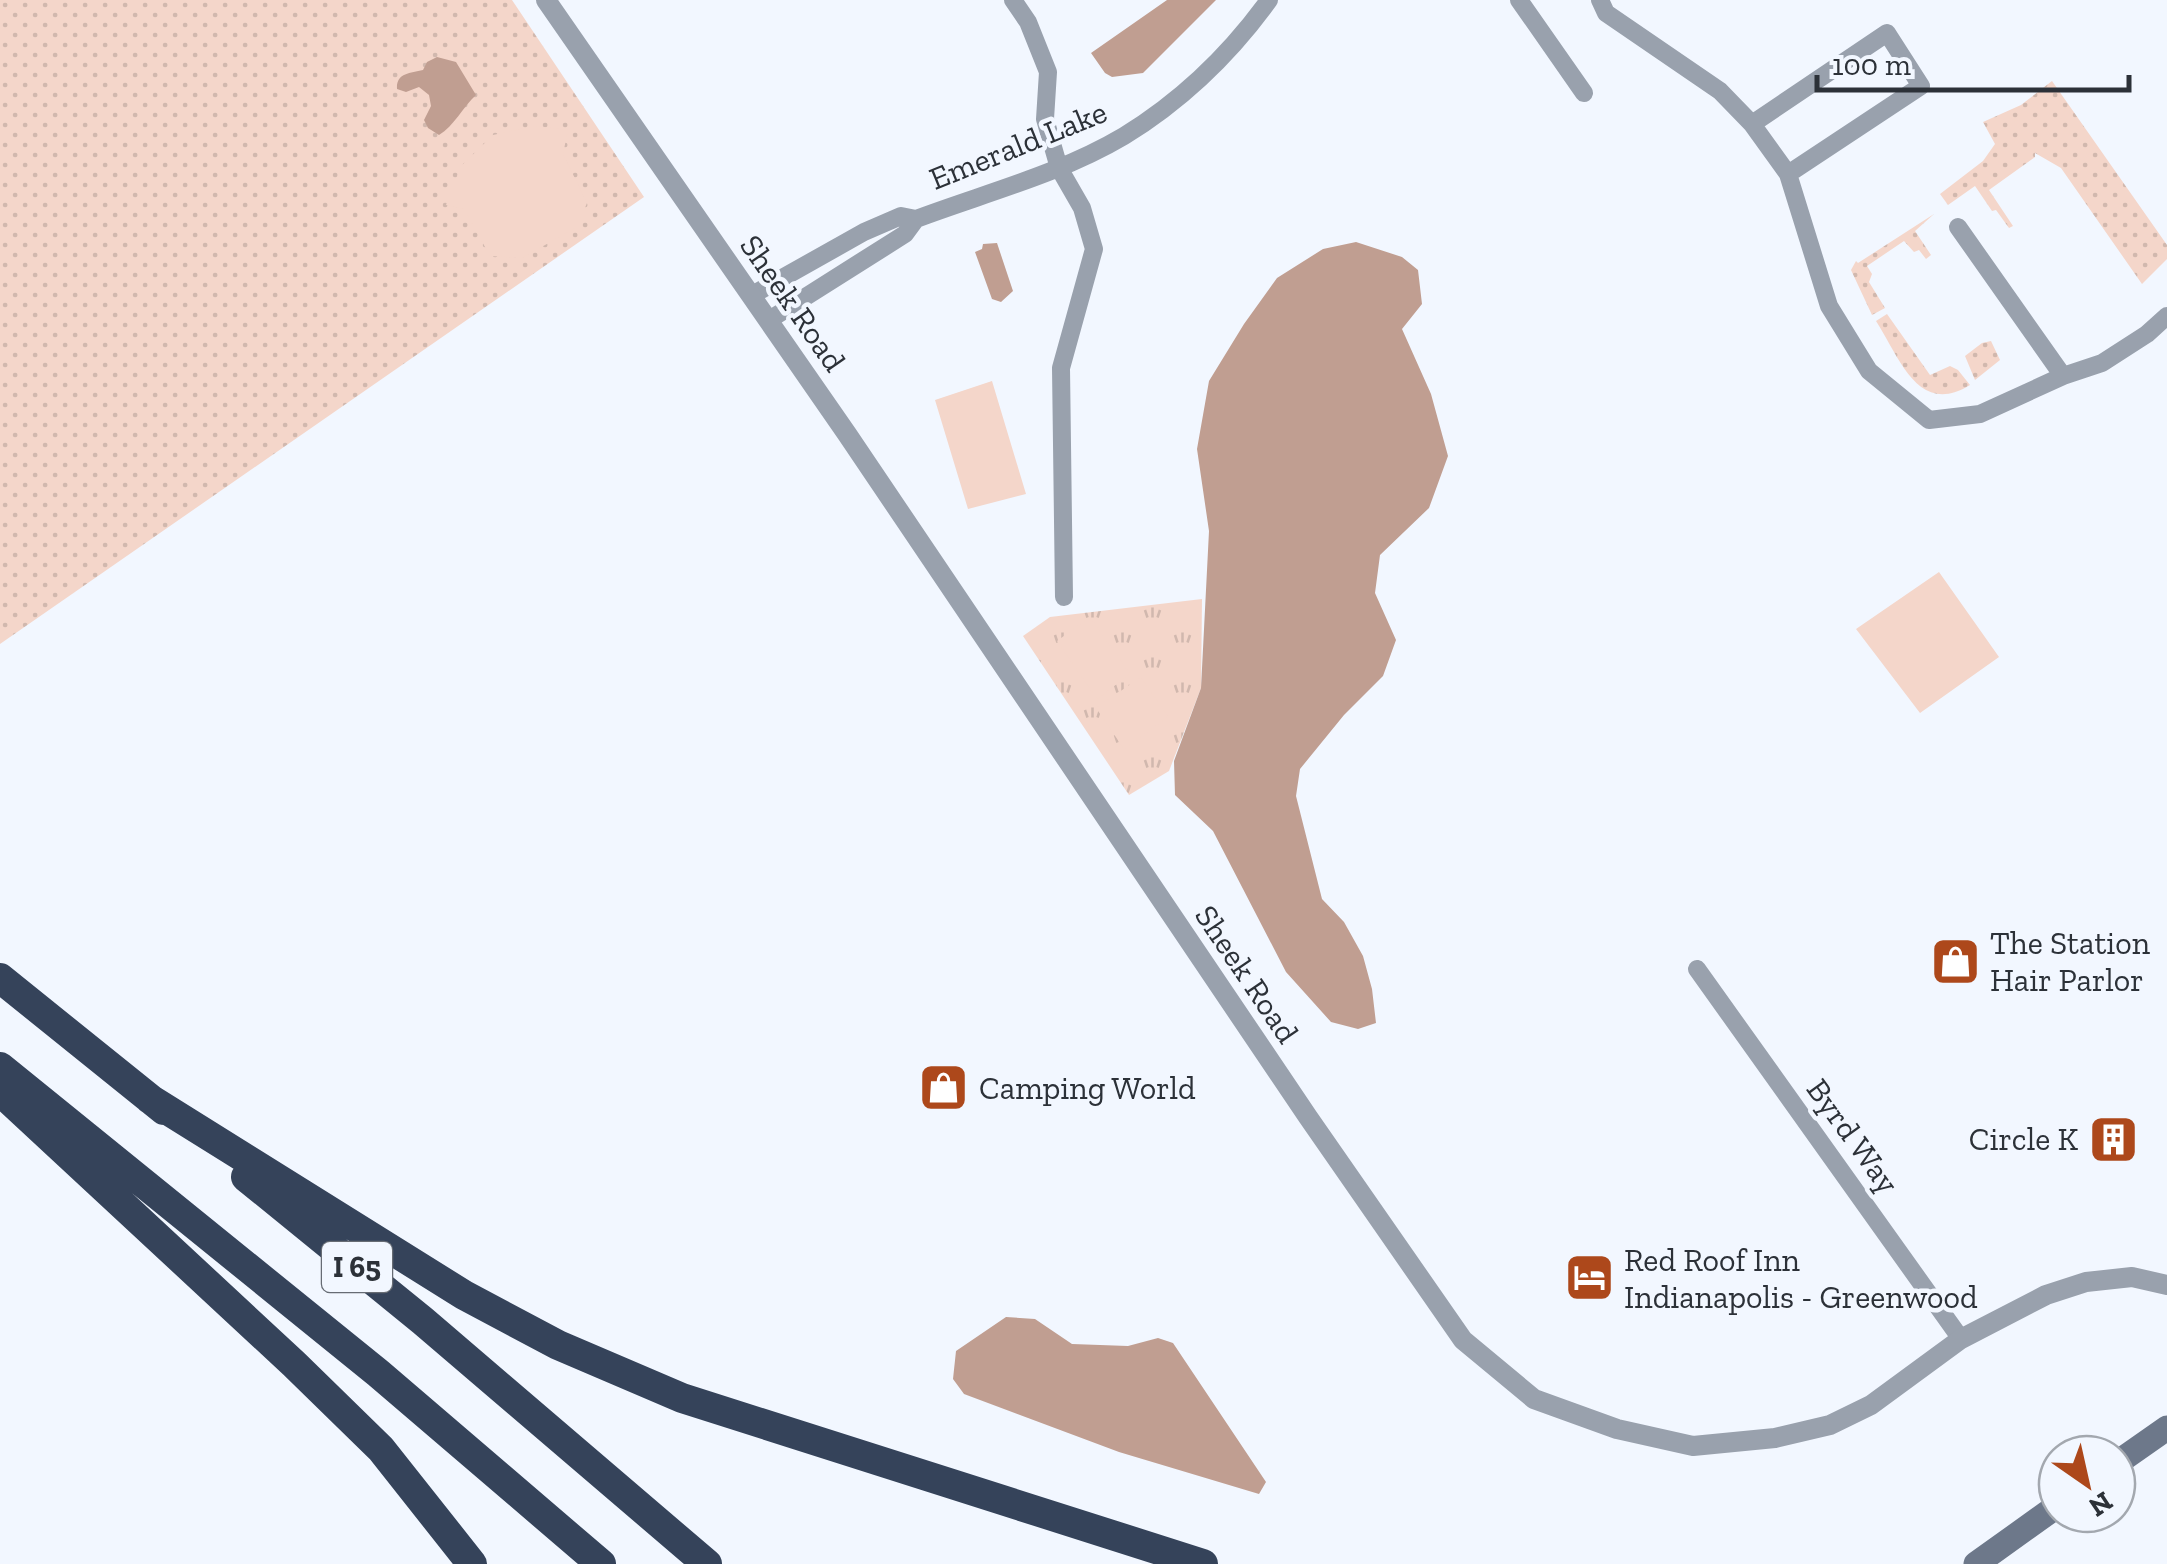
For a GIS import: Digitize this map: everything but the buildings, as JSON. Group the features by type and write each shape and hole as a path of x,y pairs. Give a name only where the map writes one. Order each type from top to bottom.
{"highway":[{"name":"I 65","path":"0,978 423,1321 706,1564"},
{"name":"I 65","path":"0,1067 378,1374 601,1564"},
{"path":"0,1090 381,1449 472,1564"},
{"path":"150,1099 464,1294 558,1345 682,1398 1204,1564"}],"main road":[{"path":"2137,1450 2167,1428"},
{"path":"1976,1564 2037,1520"}],"street":[{"name":"Sheek Road","path":"546,0 769,320 1463,1340 1534,1399 1617,1430 1693,1446 1776,1438 1830,1425 1871,1405 1961,1339 2046,1295 2086,1282 2132,1277 2167,1285"},
{"path":"1012,0 1028,22 1048,72 1045,119 1059,168 1082,208 1094,250 1061,368 1064,597"},
{"name":"Emerald Lake","path":"752,296 864,232 901,216 916,219 1059,168 1122,137 1176,99 1218,61 1269,0"},
{"path":"1519,0 1584,93"},
{"path":"1600,0 1606,13 1720,90 1752,124 1788,174 1830,306 1868,371 1928,420 1980,414 2063,376 2102,363 2167,316"},
{"path":"1752,124 1887,33 1921,86 1788,174"},
{"name":"Emerald Lake","path":"769,320 904,234 916,219"},
{"path":"1958,227 2063,376"},
{"name":"Byrd Way","path":"1697,969 1961,1339"}],"green space":[{"path":"0,0 512,0 644,197 0,644"},
{"path":"2052,81 2167,245 2167,259 2142,284 2061,168 2035,153 2035,157 1989,190 2013,226 2009,228 1975,186 1948,205 1940,194 1983,161 1995,144 1983,122 2021,105"},
{"path":"534,126 568,130 563,154 587,203 577,227 522,258 490,256 464,209 446,205 461,166 493,135"},
{"path":"1934,214 1915,231 1931,255 1926,259 1904,241 1867,266 1872,274 1869,282 1885,308 1872,315 1851,270 1856,261"},
{"path":"1887,314 1930,375 1950,366 1970,385 1937,394 1912,379 1876,321"},
{"path":"1991,341 2000,360 1975,380 1965,356"},
{"path":"992,381 1026,494 968,509 935,400"},
{"path":"1939,572 1999,657 1920,713 1856,629"},
{"path":"1202,599 1201,688 1169,771 1129,795 1023,636 1050,617"},
{"path":"1090,617 1130,674 1097,699 1057,641"},
{"path":"1141,677 1168,717 1124,749 1096,708"}],"shaded area":[{"path":"1167,0 1216,0 1143,73 1112,77 1105,73 1091,53"},
{"path":"437,57 456,62 476,95 439,135 424,120 431,106 429,95 419,87 406,92 397,89 401,77 423,70 427,62"},
{"path":"1356,242 1402,257 1418,270 1422,304 1402,329 1431,394 1448,456 1429,508 1380,555 1375,593 1396,640 1383,676 1344,715 1300,769 1296,796 1322,899 1344,922 1363,956 1372,989 1376,1023 1358,1029 1331,1022 1286,972 1213,831 1175,795 1174,761 1201,688 1209,531 1197,449 1209,381 1277,278 1323,249"},
{"path":"997,243 1013,291 1001,302 992,299 975,252 983,244"},
{"path":"1006,1317 1035,1319 1072,1344 1128,1346 1158,1338 1173,1343 1266,1482 1259,1494 1119,1452 964,1394 953,1379 956,1351"}],"place":[{"name":"The Station Hair Parlor","path":"1955,961"},
{"name":"Camping World","path":"944,1088"},
{"name":"Circle K","path":"2113,1139"},
{"name":"Red Roof Inn Indianapolis - Greenwood","path":"1589,1278"}]}
